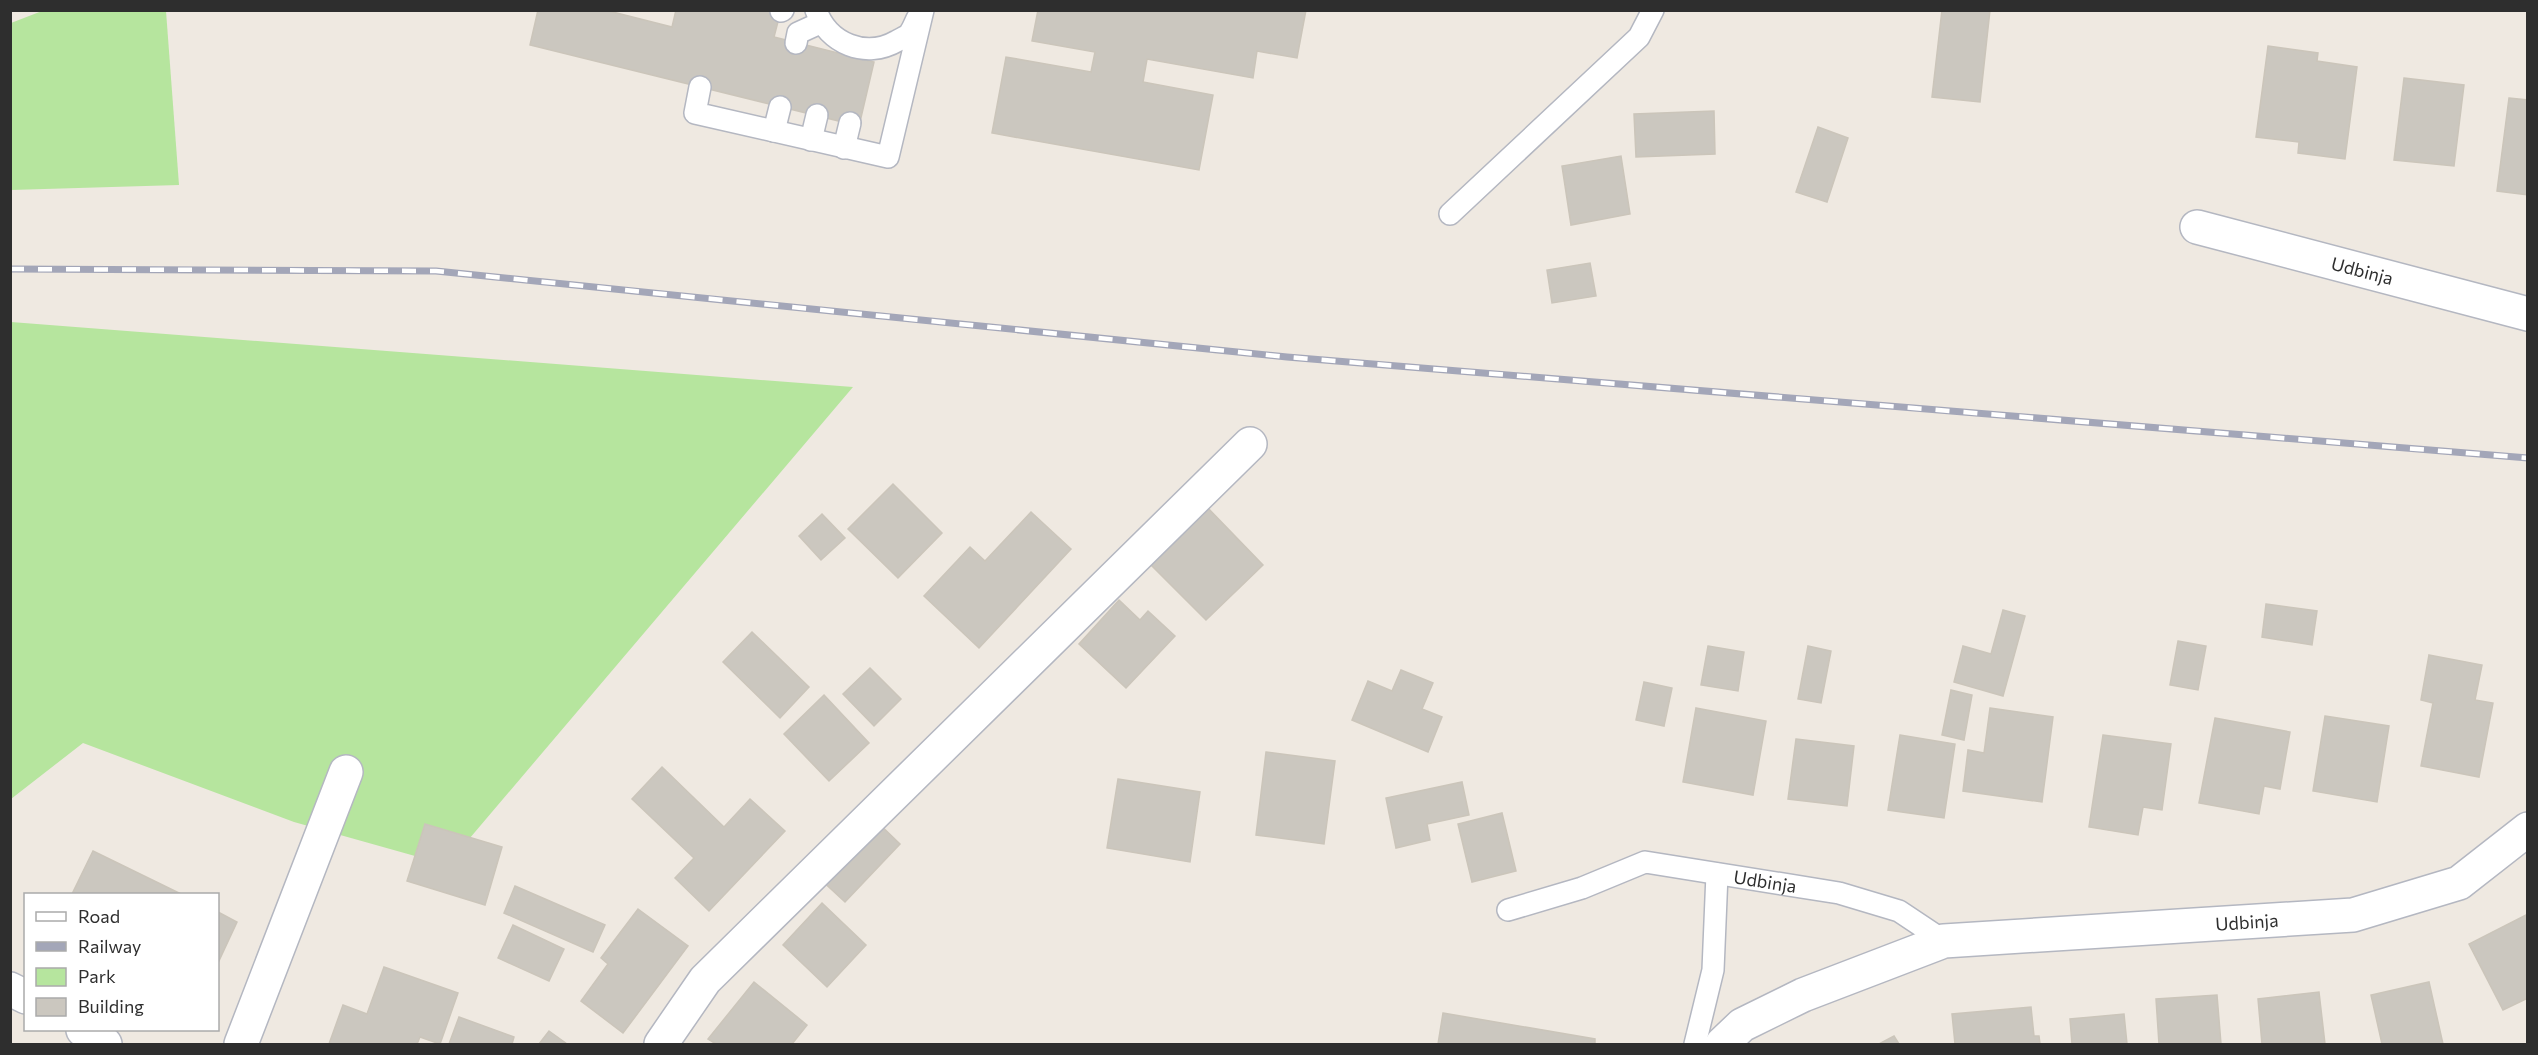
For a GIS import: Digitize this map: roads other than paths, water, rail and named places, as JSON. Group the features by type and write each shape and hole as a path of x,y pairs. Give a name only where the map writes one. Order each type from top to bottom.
{"street":[{"name":"Udbinja","path":"2197,227 2528,314"},
{"path":"661,1044 705,980 1250,444"},
{"path":"241,1044 346,772"},
{"name":"Udbinja","path":"1722,1044 1742,1025 1803,995 1944,941 2353,915 2459,883 2528,829"},
{"path":"10,989 24,996"},
{"path":"86,1031 105,1044"}],"lane":[{"path":"796,43 798,33 818,17 834,45 866,55 909,34 922,10"},
{"path":"700,87 695,113 888,158 922,10"},
{"path":"1450,214 1639,37 1653,10"},
{"path":"774,131 780,107"},
{"path":"811,140 817,116"},
{"path":"843,148 850,123"},
{"name":"Udbinja","path":"1508,910 1582,888 1645,862 1839,893 1899,912 1944,941"},
{"name":"Udbinja","path":"1695,1044 1713,970 1717,874"}],"railway":[{"path":"10,269 436,271 1287,357 2528,458"}]}
